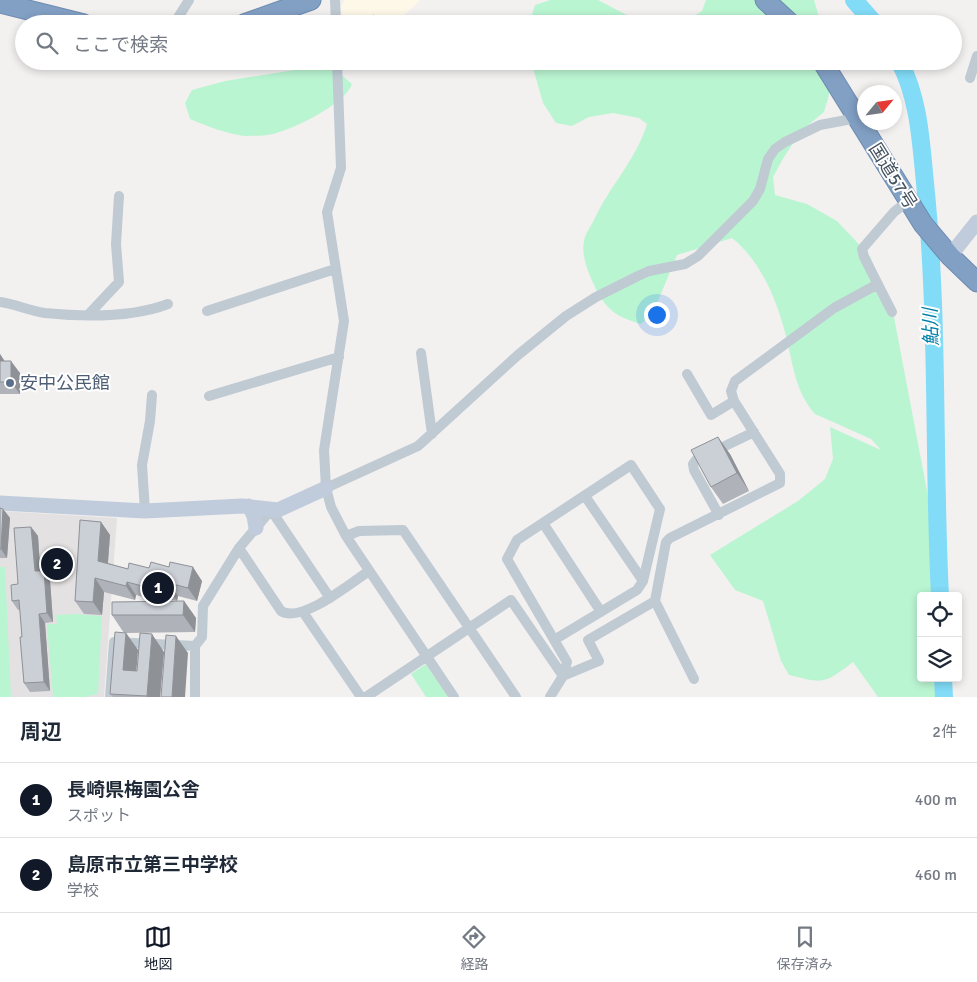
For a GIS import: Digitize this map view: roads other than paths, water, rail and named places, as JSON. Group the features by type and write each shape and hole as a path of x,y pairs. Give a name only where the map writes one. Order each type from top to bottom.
{"highway":[{"path":"269,15 311,0"},
{"path":"766,0 782,15"},
{"path":"0,3 48,15"},
{"name":"国道57号","path":"828,70 857,118"},
{"name":"国道57号","path":"864,130 908,201 929,230 950,256 977,282"}],"street":[{"path":"180,15 189,0"},
{"path":"335,0 336,15"},
{"path":"970,78 977,56"},
{"path":"337,70 341,168 327,212 344,321 325,435 326,488 336,520 454,697"},
{"path":"0,503 145,511 248,506 271,510 283,509 405,453 432,434 518,355 566,316 596,297 649,271 685,264 709,248 754,201 760,190 768,159 785,142 820,125 857,118"},
{"path":"89,314 119,282 116,244 119,196"},
{"path":"892,312 864,257 862,249 894,212 908,201"},
{"path":"950,256 977,222"},
{"path":"207,310 335,269"},
{"path":"694,679 655,601 666,542 670,538 780,483 780,474 734,401 731,390 735,382 834,308 878,284"},
{"path":"0,302 43,313 89,314 131,313 152,310 168,304"},
{"path":"421,353 432,434"},
{"path":"209,396 339,357"},
{"path":"687,374 710,415 734,401"},
{"path":"145,511 142,465 150,421 152,395"},
{"path":"719,515 694,470 693,464 696,460 754,432"},
{"path":"550,697 563,676 567,662 554,640 507,559 517,540 631,465 660,509 643,581 637,590 554,640"},
{"path":"585,496 643,581"},
{"path":"248,506 254,516 256,528"},
{"path":"195,697 195,646 202,637 203,606 239,548 271,510"},
{"path":"271,510 330,598"},
{"path":"543,523 601,612"},
{"path":"346,536 359,531 404,530 516,697"},
{"path":"239,548 281,612 292,616 330,598 370,572"},
{"path":"366,697 511,600 563,676"},
{"path":"563,676 599,661 588,640 655,601"},
{"path":"303,612 361,697"},
{"path":"110,697 114,642 195,646"}],"waterway":[{"name":"鮎川","path":"854,0 867,15"},
{"name":"鮎川","path":"904,70 911,90 918,120 929,234 934,337 940,592"},
{"name":"鮎川","path":"943,682 944,697"}],"place":[{"name":"安中公民館","path":"10,383"},
{"name":"島原市立第三中学校","path":"57,564"},
{"name":"長崎県梅園公舎","path":"158,588"}]}
